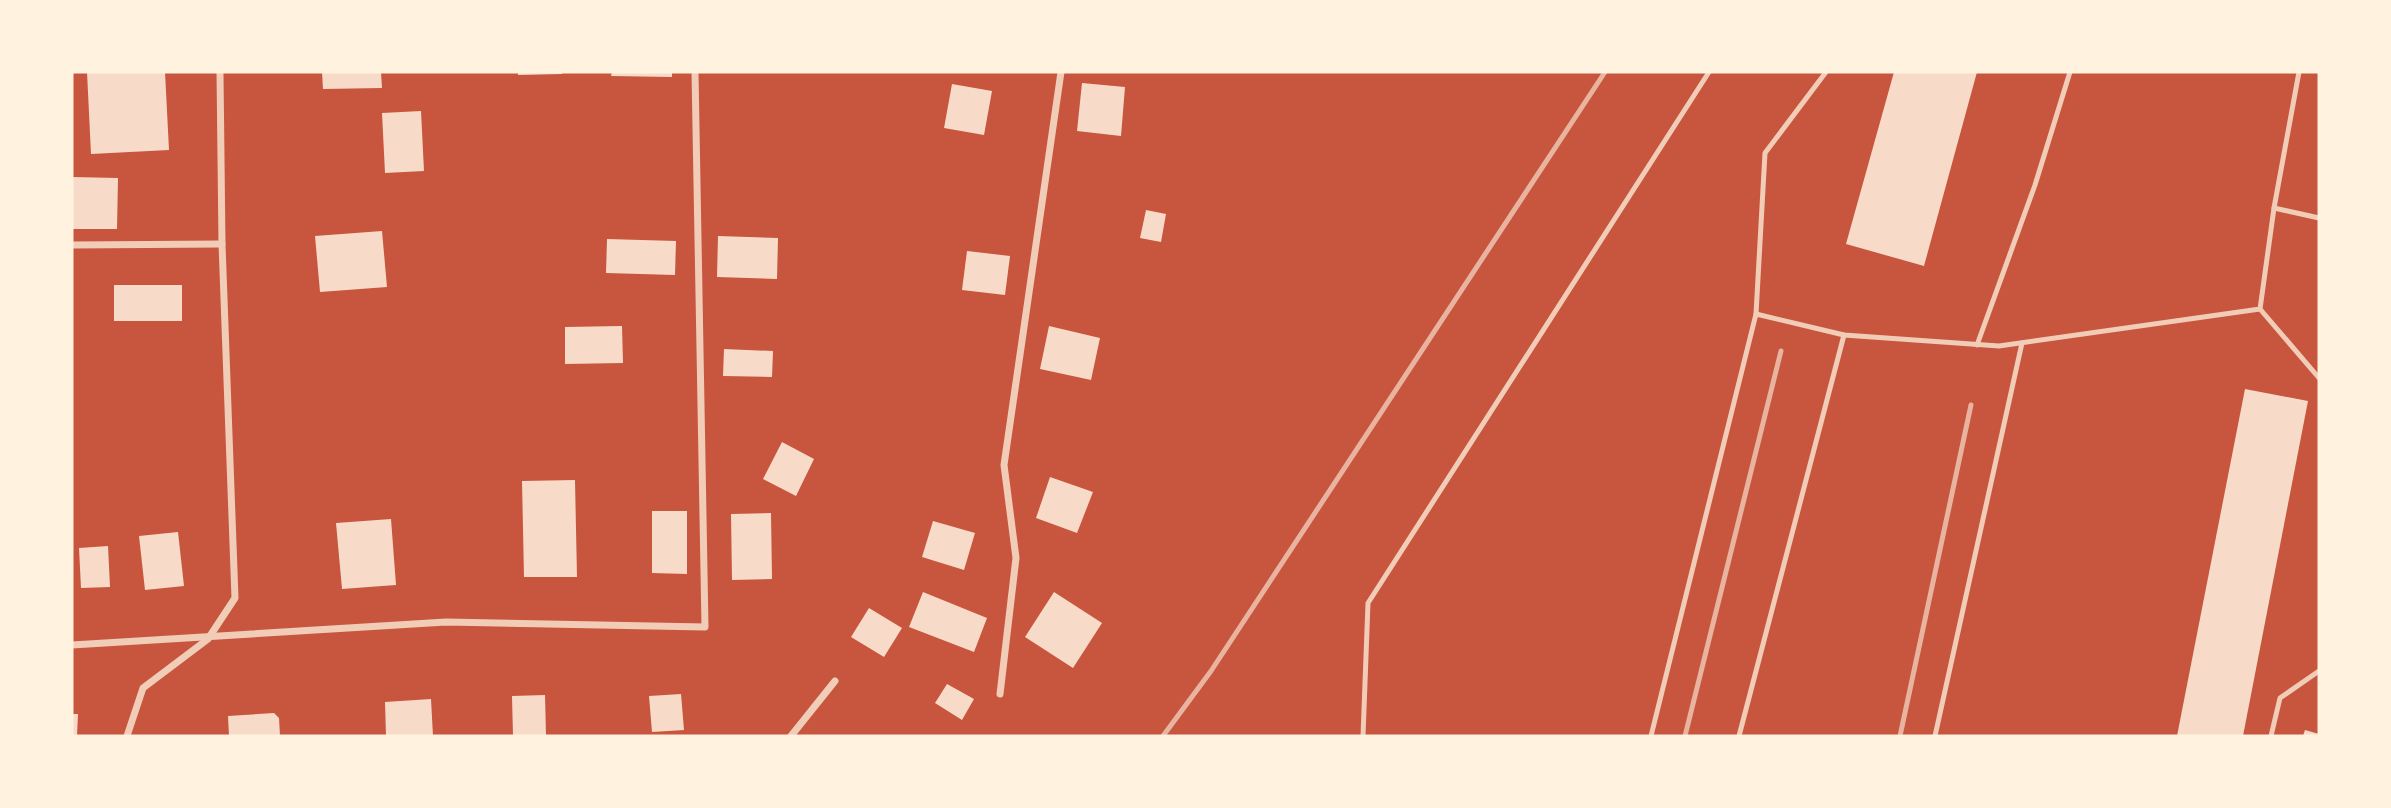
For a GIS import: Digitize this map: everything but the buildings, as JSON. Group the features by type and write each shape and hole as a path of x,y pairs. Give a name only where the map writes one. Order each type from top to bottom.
{"street":[{"path":"127,736 142,688 208,639 235,598 222,244 220,72"},
{"path":"72,645 208,639 446,622 705,627 695,72"},
{"path":"1000,694 1016,558 1004,465 1061,72"},
{"path":"72,245 222,244"},
{"path":"791,736 835,681"}],"lane":[{"path":"1363,736 1368,603 1709,72"},
{"path":"1651,736 1756,314 1765,153 1826,72"},
{"path":"1977,345 2035,185 2070,72"},
{"path":"2299,72 2273,208 2260,309 2319,378"},
{"path":"2273,208 2319,218"},
{"path":"1756,314 1844,335 1977,345 2022,343 2260,309"},
{"path":"1740,736 1844,335"},
{"path":"1934,736 2022,343"},
{"path":"2271,736 2280,698 2319,671"}],"railway":[{"path":"1163,736 1211,671 1605,72"},
{"path":"1685,736 1781,351"},
{"path":"1900,736 1971,405"}]}
